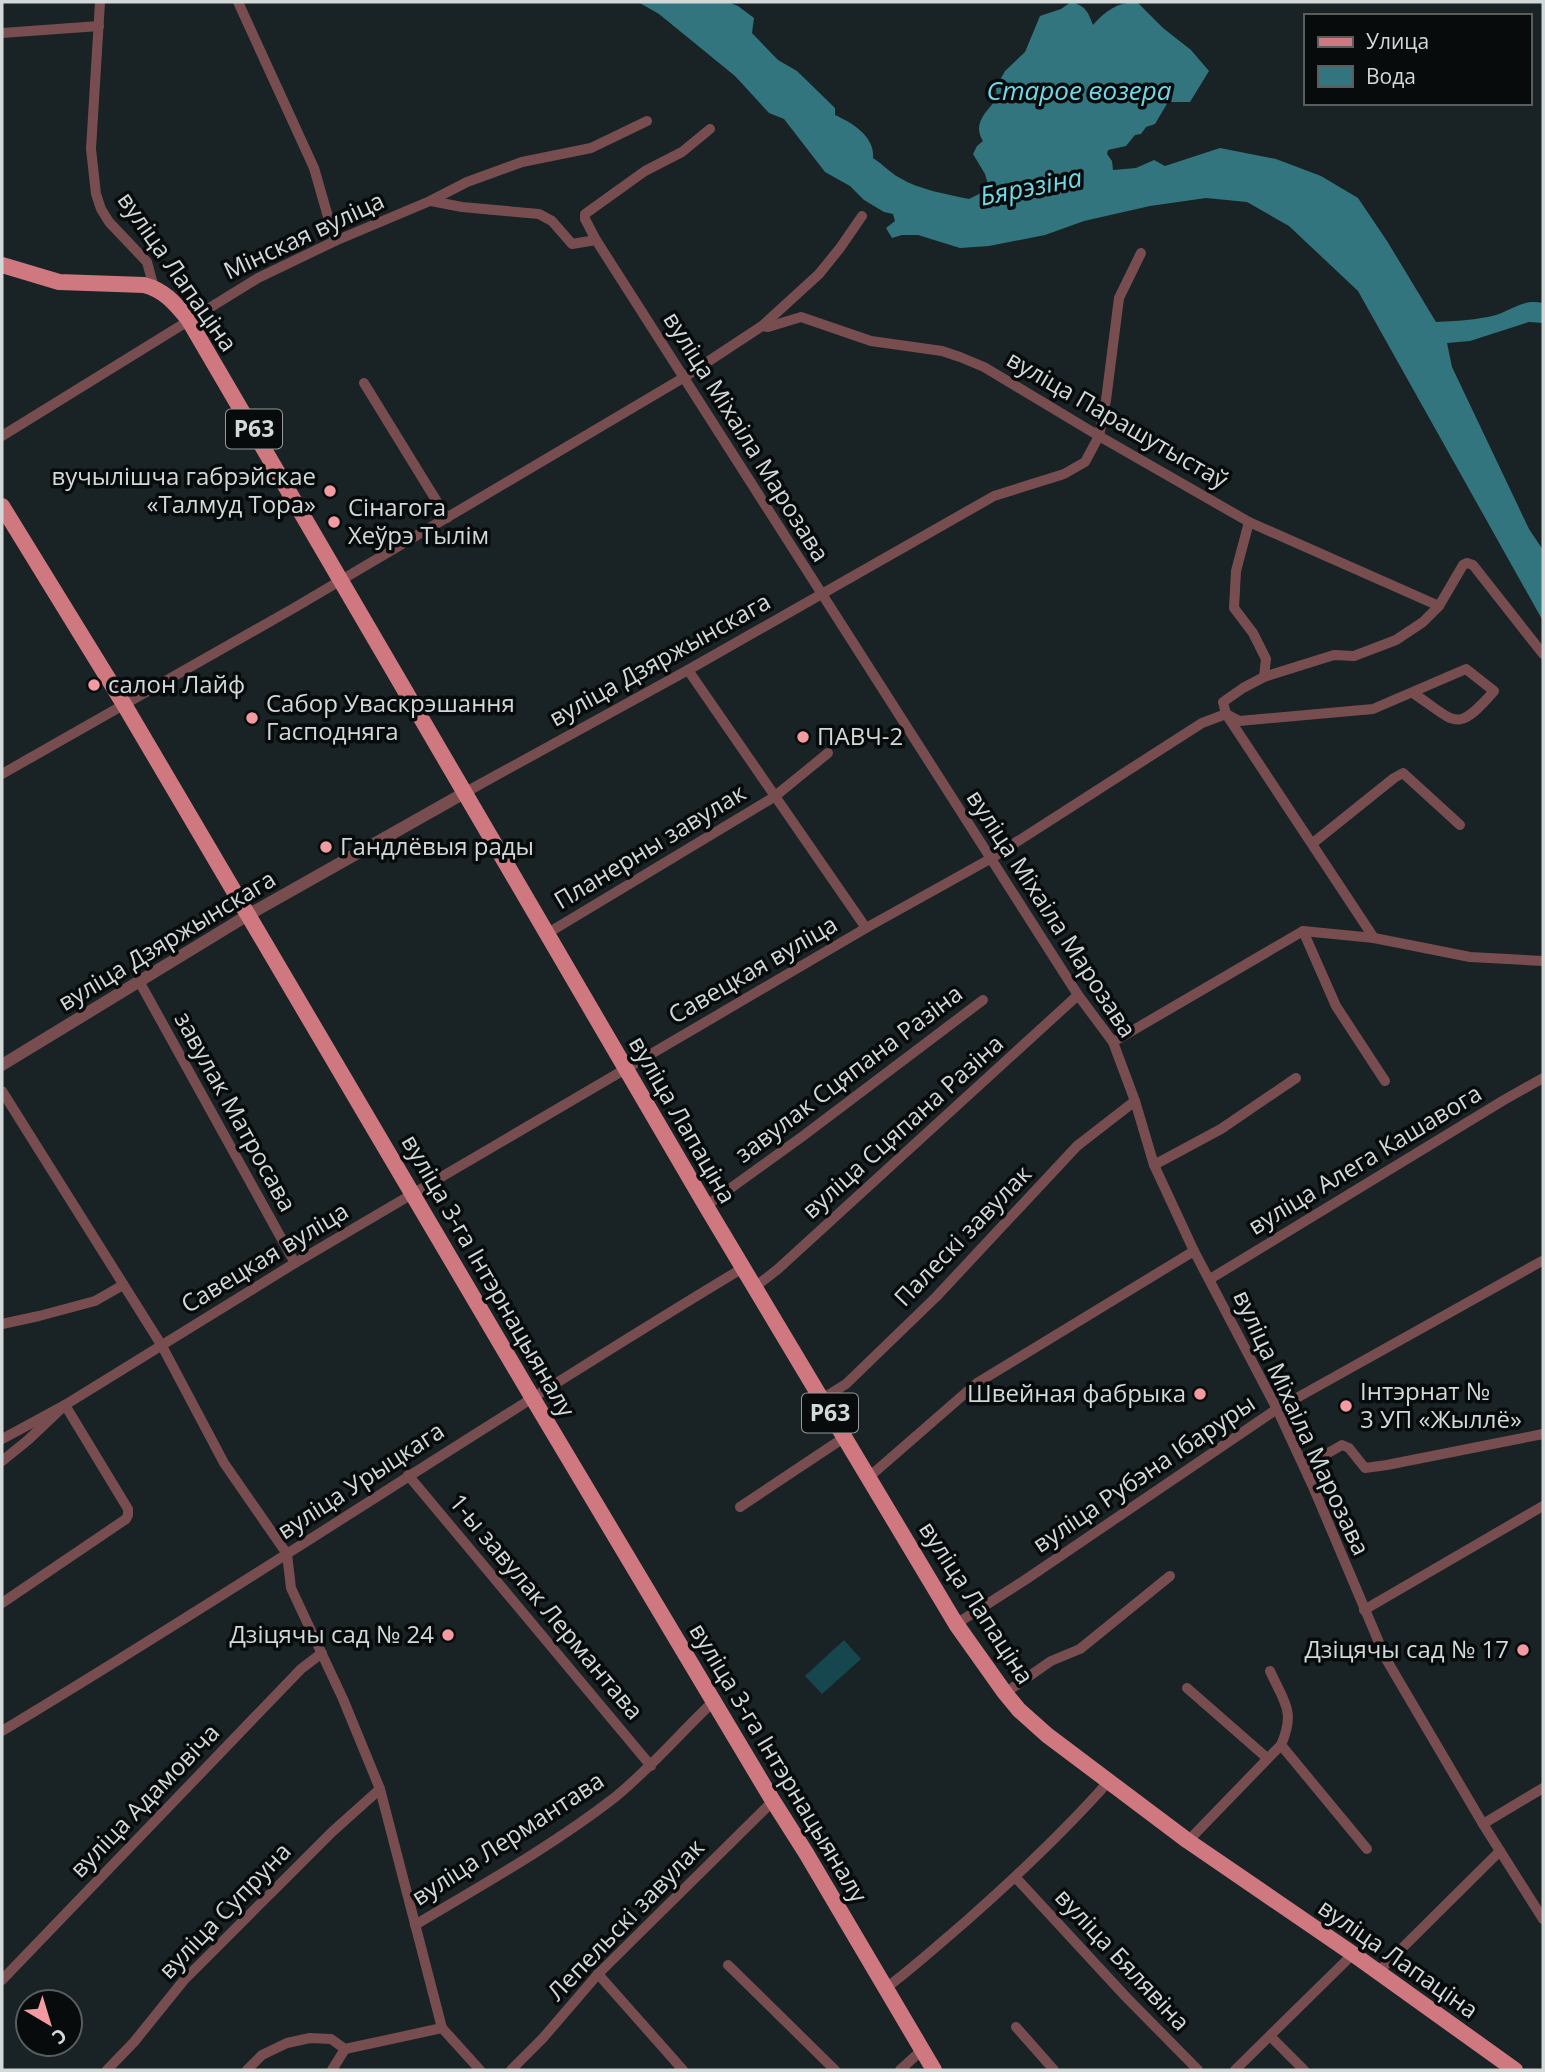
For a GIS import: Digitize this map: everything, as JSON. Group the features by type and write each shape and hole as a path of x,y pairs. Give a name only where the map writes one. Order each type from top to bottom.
{"main road":[{"path":"2,265 59,282 144,285 154,288"},
{"name":"вуліца Лапаціна","path":"154,288 175,303 188,319 706,1206 956,1623 1005,1693 1031,1722 1188,1841 1515,2070"},
{"name":"вуліца 3-га Інтэрнацыяналу","path":"2,506 125,706 532,1397 934,2070"}],"street":[{"name":"вуліца Лапаціна","path":"100,2 91,149 96,194 109,222 147,262 154,288"},
{"path":"238,2 314,168 335,241"},
{"path":"2,33 99,26"},
{"name":"Мінская вуліца","path":"2,436 258,278 335,241 430,201 467,181 522,162 591,148 647,121"},
{"name":"вуліца Міхаіла Марозава","path":"710,128 682,152 645,171 585,214 584,219 990,859 1078,995 1113,1042 1135,1101 1154,1165 1194,1251 1277,1409 1386,1659 1483,1824 1543,1919"},
{"path":"430,201 462,207 539,214 552,221 572,244 596,240"},
{"path":"2,774 342,580 683,378 762,326 819,274 841,248 862,216"},
{"name":"вуліца Дзяржынскага","path":"2,1065 248,915 995,496 1064,474 1085,462 1099,436 1119,298 1141,253"},
{"name":"вуліца Парашутыстаў","path":"762,326 768,327 801,317 871,341 942,351 960,357 984,367 1248,522 1438,606"},
{"path":"364,383 447,518"},
{"path":"1248,522 1236,571 1234,608 1253,633 1266,659 1265,677"},
{"path":"1374,939 1226,714 1223,702 1265,677 1335,655 1354,656 1396,640 1423,622 1438,606 1463,565 1467,563 1472,565 1543,654"},
{"path":"1226,714 1239,720 1373,709 1466,669 1494,691 1470,717 1462,720 1452,720 1413,693"},
{"name":"Планерны завулак","path":"688,670 866,928"},
{"name":"Савецкая вуліца","path":"2,1439 65,1405 414,1193 866,928 990,859 1202,723 1226,714"},
{"name":"Планерны завулак","path":"548,933 774,797 828,753"},
{"path":"1313,844 1403,773 1460,825"},
{"path":"1303,931 1336,1006 1385,1081"},
{"path":"1113,1042 1303,931 1374,939 1470,957 1543,961"},
{"name":"завулак Матросава","path":"139,981 295,1264"},
{"name":"вуліца Сцяпана Разіна","path":"755,1287 1078,995"},
{"name":"завулак Сцяпана Разіна","path":"706,1206 983,1000"},
{"path":"1154,1165 1221,1129 1296,1078"},
{"name":"вуліца Алега Кашавога","path":"1210,1279 1543,1078"},
{"path":"2,1090 162,1346 224,1464 287,1554 291,1588 364,1746 380,1789 442,2028 480,2070"},
{"name":"Палескі завулак","path":"822,1399 846,1384 936,1297 1077,1146 1135,1101"},
{"path":"869,1477 977,1383 1194,1251"},
{"name":"вуліца Рубэна Ібаруры","path":"956,1623 1277,1409 1542,1261"},
{"name":"вуліца Урыцкага","path":"2,1731 287,1554 532,1397 743,1268"},
{"path":"2,1324 94,1301 123,1286"},
{"path":"2,1461 65,1405 128,1509 126,1519 2,1602"},
{"path":"1304,1467 1342,1445 1349,1448 1365,1468 1543,1434"},
{"path":"740,1507 845,1437"},
{"name":"1-ы завулак Лермантава","path":"408,1475 652,1766"},
{"path":"1364,1610 1543,1506"},
{"path":"1005,1693 1051,1661 1080,1649 1170,1576"},
{"name":"вуліца Адамовіча","path":"2,1980 292,1678 322,1653"},
{"path":"1188,1841 1281,1745 1289,1727 1289,1712 1270,1671"},
{"path":"1187,1688 1267,1758"},
{"name":"вуліца Лермантава","path":"415,1925 541,1849 613,1798 652,1766 682,1731 714,1701"},
{"path":"1281,1745 1367,1849"},
{"path":"886,1988 1016,1878 1091,1803 1109,1781"},
{"path":"1483,1824 1543,1788"},
{"name":"вуліца Супруна","path":"107,2070 134,2042 184,1980 332,1832 380,1789"},
{"name":"Лепельскі завулак","path":"511,2070 543,2038 598,1974 773,1801"},
{"path":"1378,1972 1500,1851"},
{"name":"вуліца Бялявіна","path":"1016,1878 1198,2070"},
{"path":"1235,2070 1353,1954"},
{"path":"728,1965 835,2070"},
{"path":"598,1974 683,2070"},
{"path":"1016,2027 1054,2070"},
{"path":"332,2070 345,2049 442,2028"},
{"path":"1270,2036 1304,2070"},
{"path":"247,2070 262,2055 288,2043 310,2038 331,2039 345,2049"},
{"path":"900,2070 922,2050"}],"shaded area":[{"path":"844,1640 861,1659 822,1694 805,1676"}],"water":[{"path":"638,2 728,2 738,6 754,18 752,33 778,60 797,71 835,108 835,115 849,122 867,137 873,150 873,158 893,174 916,186 969,199 979,194 988,184 973,154 983,141 980,123 997,98 996,87 1005,71 1025,52 1040,16 1061,9 1071,2 1086,10 1093,25 1112,8 1137,2 1163,28 1191,50 1209,71 1190,102 1168,102 1155,124 1135,135 1126,146 1108,150 1113,170 1136,168 1154,160 1165,166 1220,148 1276,159 1321,176 1358,198 1436,322 1481,318 1496,315 1524,303 1543,303 1543,323 1529,322 1470,341 1447,343 1452,367 1529,529 1543,550 1543,621 1358,291 1289,226 1247,202 1206,198 1150,206 1084,221 1045,235 989,246 960,248 918,235 892,238 886,228 895,221 893,214 884,212 864,200 850,186 825,172 784,119 769,113 735,76 659,14"}],"place":[{"name":"вучылішча габрэйскае «Талмуд Тора»","path":"330,491"},
{"name":"Сінагога Хеўрэ Тылім","path":"334,522"},
{"name":"салон Лайф","path":"94,685"},
{"name":"Сабор Уваскрэшання Гасподняга","path":"252,718"},
{"name":"ПАВЧ-2","path":"803,737"},
{"name":"Гандлёвыя рады","path":"326,847"},
{"name":"Швейная фабрыка","path":"1200,1394"},
{"name":"Інтэрнат № 3 УП «Жыллё»","path":"1346,1406"},
{"name":"Дзіцячы сад № 24","path":"448,1635"},
{"name":"Дзіцячы сад № 17","path":"1523,1650"}],"water label":[{"name":"Старое возера","path":"1079,91"},
{"name":"Бярэзіна","path":"1031,187"}]}
